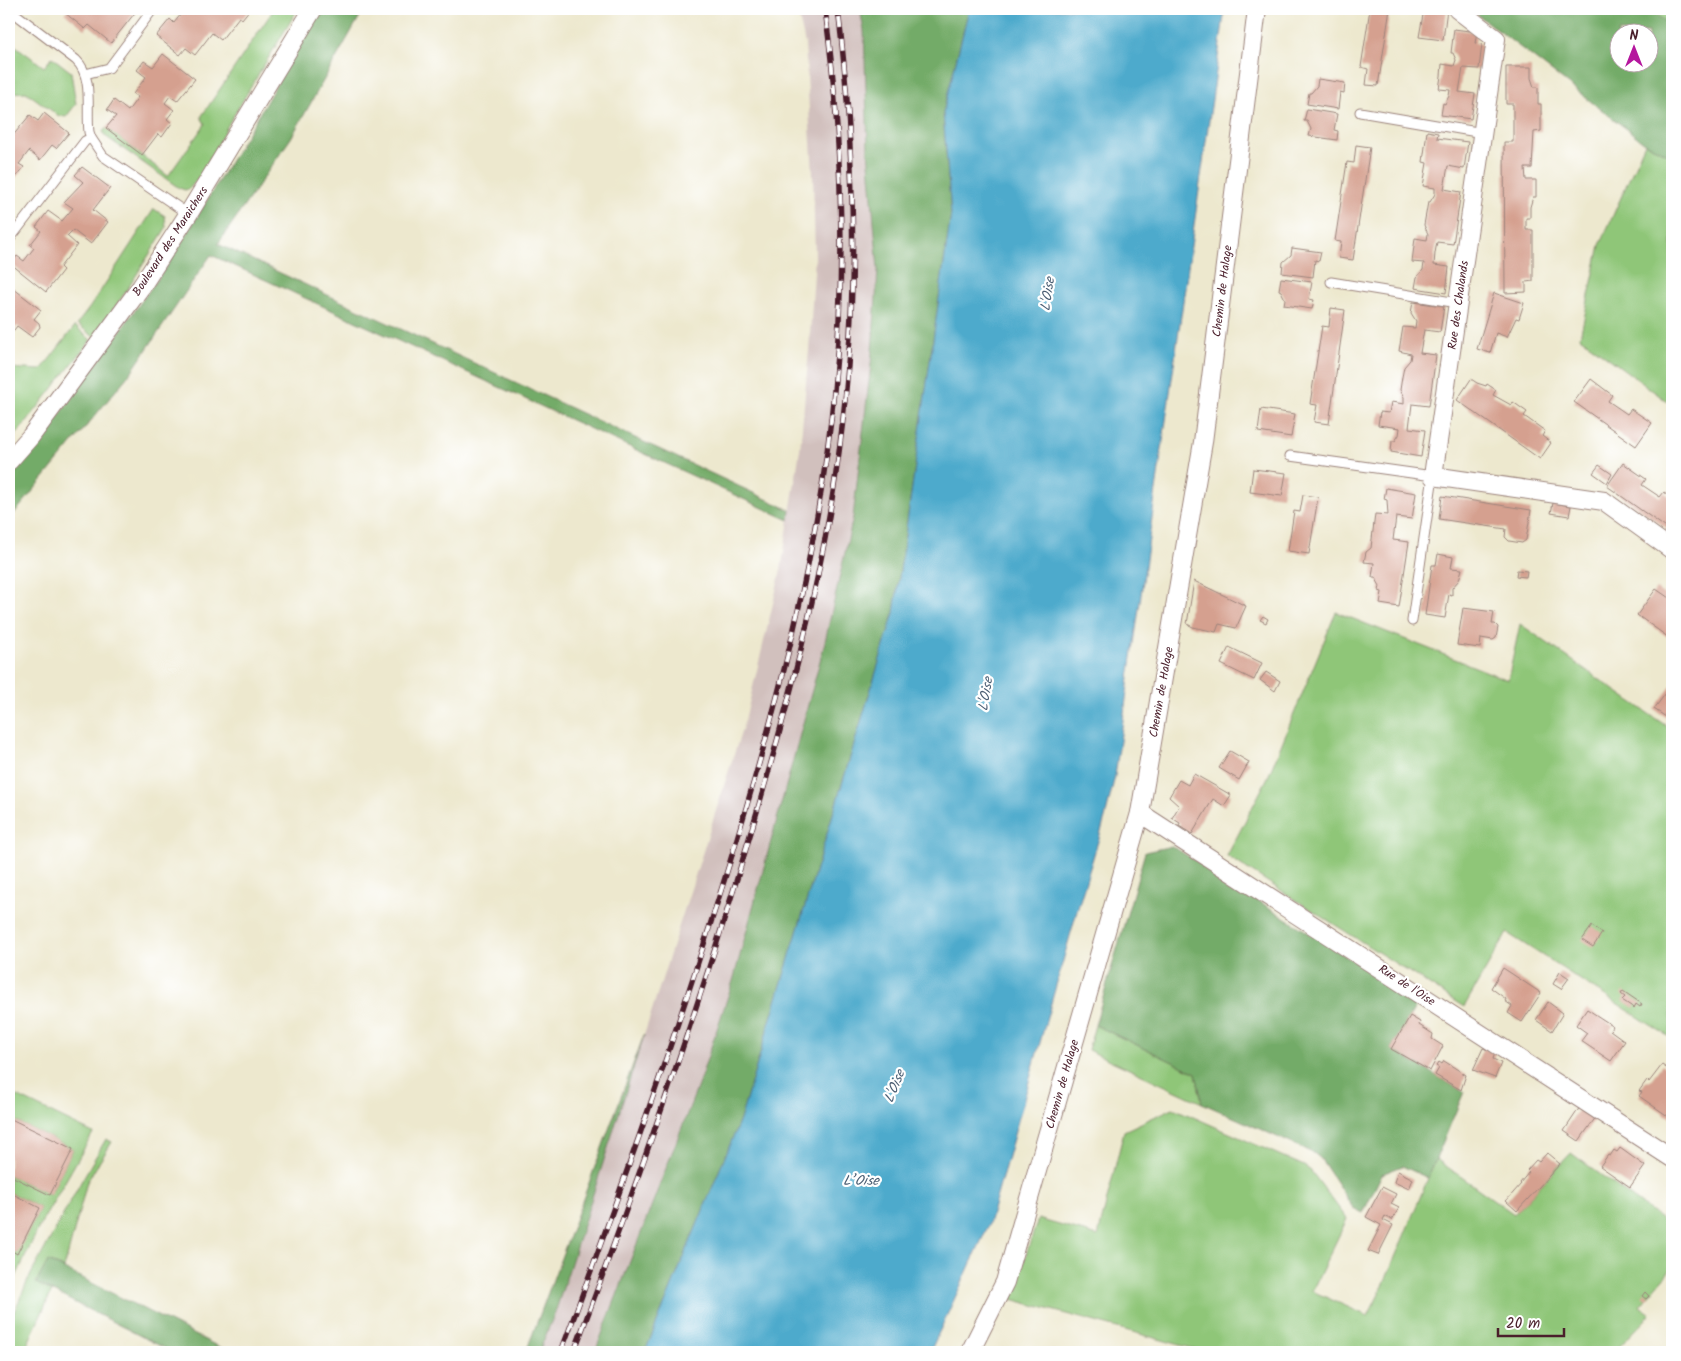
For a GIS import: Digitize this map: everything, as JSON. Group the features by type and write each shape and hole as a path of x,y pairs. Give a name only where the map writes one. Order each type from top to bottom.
{"street":[{"name":"Boulevard des Maraichers","path":"9,461 30,436 141,287 188,214 313,9"},
{"name":"Chemin de Halage","path":"970,1352 1005,1282 1140,813 1203,442 1257,9"},
{"name":"Rue des Chalands","path":"1433,476 1496,39 1457,9"},
{"path":"1433,476 1604,502 1672,550"},
{"name":"Rue de l'Oise","path":"1140,813 1672,1158"}],"lane":[{"path":"9,9 76,60 86,74 88,123 91,138 103,156 188,214"},
{"path":"86,74 109,68 153,9"},
{"path":"1360,112 1483,133"},
{"path":"9,240 85,141 91,138"},
{"path":"1331,282 1458,303"},
{"path":"1290,456 1433,476"},
{"name":"Rue des Chalands","path":"1412,621 1433,476"}],"shaded area":[{"path":"797,9 860,9 864,30 868,151 878,270 871,364 853,517 824,646 773,835 733,981 699,1083 595,1352 539,1352 556,1310 745,720 781,570 800,450 815,257 813,175 805,44"}],"green space":[{"path":"274,9 298,9 228,125 201,175 190,188 185,190 179,188 105,136 103,131 107,128 168,176 205,124 201,117"},
{"path":"320,9 364,9 291,138 218,244 790,510 789,520 211,255 132,371 9,520 9,479 38,445 169,263"},
{"path":"860,9 969,9 943,113 951,214 894,613 740,1120 645,1352 595,1352 699,1083 733,981 824,646 853,517 871,364 878,270 868,151 864,30"},
{"path":"1470,9 1647,9 1672,26 1672,156 1645,143"},
{"path":"1647,9 1672,9 1672,26"},
{"path":"9,41 44,67 52,57 71,72 76,104 66,117 59,116 26,92 9,93"},
{"path":"1645,143 1672,156 1672,405 1580,337 1600,245"},
{"path":"154,209 165,216 166,228 125,293 94,337 77,324"},
{"path":"75,326 91,340 9,444 9,368 41,370"},
{"path":"1336,612 1508,680 1520,624 1672,730 1671,1038 1507,933 1464,1007 1227,856 1268,777"},
{"path":"1172,846 1418,1002 1391,1049 1464,1092 1428,1178 1402,1166 1382,1174 1363,1213 1353,1208 1321,1159 1315,1154 1202,1103 1196,1073 1095,1025 1145,852"},
{"path":"1095,1025 1196,1073 1202,1103 1088,1050"},
{"path":"644,1035 556,1310 539,1352 526,1352"},
{"path":"9,1092 93,1133 39,1227 9,1292 9,1249 17,1253 40,1208 9,1192 9,1175 50,1195 73,1149 9,1118"},
{"path":"1173,1108 1304,1166 1311,1171 1347,1219 1312,1291 1368,1316 1383,1286 1436,1159 1514,1214 1571,1153 1672,1227 1672,1268 1640,1306 1651,1314 1614,1352 1206,1352 1011,1299 1038,1219 1098,1236 1124,1131"},
{"path":"106,1139 112,1142 87,1182 64,1269 49,1261 36,1283 52,1291 24,1352 9,1352 9,1323 29,1278"},
{"path":"48,1261 229,1352 172,1352 36,1283"}],"water":[{"name":"L’Oise","path":"969,9 1225,9 1115,776 1105,818 989,1224 930,1352 645,1352 740,1120 894,613 951,214 943,113"}],"building":[{"path":"68,9 138,9 111,43 89,25 85,29 65,13"},
{"path":"185,9 250,9 242,19 239,17 221,40 212,33 195,55 186,48 180,55 156,36 170,19 174,23"},
{"path":"1370,9 1390,9 1378,86 1366,85 1368,69 1361,67"},
{"path":"1424,9 1447,9 1443,40 1419,37"},
{"path":"1454,29 1477,32 1475,43 1482,44 1479,69 1463,68 1459,92 1475,94 1471,119 1441,115 1443,103 1445,104 1450,90 1439,89 1442,64 1454,66 1456,60 1453,53 1451,53"},
{"path":"163,54 195,79 177,101 170,96 165,103 174,110 167,119 172,123 162,137 158,134 142,155 106,128 116,116 107,110 114,100 128,111 138,97 133,94 146,77 137,70 144,61 153,67"},
{"path":"1506,67 1531,67 1531,78 1534,87 1538,87 1538,104 1541,104 1541,131 1534,132 1532,168 1525,168 1526,180 1536,180 1536,197 1533,197 1530,207 1530,218 1526,218 1526,230 1533,230 1533,281 1526,282 1526,292 1505,293 1504,142 1513,142 1513,104 1506,104"},
{"path":"1318,79 1345,83 1344,93 1340,92 1338,109 1307,104 1309,93 1317,86"},
{"path":"1307,109 1337,114 1334,130 1338,131 1337,140 1309,136 1311,129 1307,121 1304,121"},
{"path":"44,113 69,133 56,148 52,145 40,160 29,151 19,164 24,167 10,185 16,189 9,197 9,135 11,138 30,115 38,121"},
{"path":"1427,131 1438,133 1437,138 1468,142 1464,169 1448,166 1444,189 1461,192 1453,244 1437,242 1435,253 1434,265 1449,267 1446,293 1415,288 1417,277 1423,270 1424,263 1412,262 1415,238 1427,240 1428,234 1424,225 1428,202 1430,202 1435,194 1435,188 1423,186 1427,163 1423,162"},
{"path":"1356,145 1370,147 1353,260 1339,258 1341,242 1335,241 1347,162 1354,163"},
{"path":"82,167 110,188 93,210 108,222 91,244 73,230 67,236 77,245 60,267 63,270 46,292 11,264 17,256 24,261 34,248 30,245 41,231 36,227 48,211 62,221 73,208 64,202 83,182 75,175"},
{"path":"9,204 14,209 9,215"},
{"path":"1292,248 1321,252 1319,261 1315,260 1313,277 1282,273 1283,262 1291,255"},
{"path":"1281,278 1312,282 1309,299 1314,300 1312,309 1284,305 1285,299 1279,290"},
{"path":"9,285 41,310 34,319 39,323 40,327 32,337 17,326 9,337"},
{"path":"1494,293 1524,303 1519,319 1516,318 1507,337 1496,333 1490,353 1477,349"},
{"path":"1413,302 1444,306 1440,332 1424,330 1420,353 1436,355 1429,406 1412,404 1409,428 1425,430 1421,457 1391,452 1392,441 1395,441 1399,435 1400,428 1378,425 1380,412 1389,413 1391,402 1404,404 1404,397 1400,390 1404,367 1410,360 1411,354 1399,351 1403,327 1415,328 1416,321 1411,313"},
{"path":"1331,308 1345,310 1329,424 1314,422 1317,405 1310,404 1322,326 1329,327"},
{"path":"1471,379 1486,386 1487,384 1496,390 1493,395 1511,405 1513,402 1527,412 1524,416 1545,431 1542,436 1551,443 1540,459 1457,400"},
{"path":"1591,379 1612,395 1608,401 1627,414 1631,409 1652,423 1636,446 1574,402"},
{"path":"1261,409 1295,414 1291,437 1258,432"},
{"path":"1623,463 1646,479 1642,485 1660,497 1664,492 1672,498 1672,532 1607,486"},
{"path":"1599,465 1612,474 1607,483 1593,473"},
{"path":"1253,469 1286,473 1282,496 1250,492"},
{"path":"1386,488 1416,493 1412,519 1396,517 1393,540 1409,542 1399,607 1380,604 1382,592 1379,591 1380,586 1375,577 1372,577 1374,563 1364,562 1366,552 1371,548 1375,514 1388,515 1387,500 1384,499"},
{"path":"1303,495 1318,497 1309,554 1288,551 1294,511 1300,512"},
{"path":"1442,496 1531,510 1526,540 1522,543 1509,541 1505,537 1506,529 1439,519"},
{"path":"1553,503 1571,506 1569,516 1551,513"},
{"path":"1438,554 1453,557 1451,568 1462,569 1459,580 1452,588 1452,595 1449,594 1445,618 1425,615 1432,565 1436,565"},
{"path":"1517,570 1527,571 1526,577 1516,576"},
{"path":"1194,581 1246,606 1236,628 1219,624 1216,632 1187,624"},
{"path":"1656,589 1672,600 1672,640 1637,615"},
{"path":"1463,608 1494,612 1492,624 1498,627 1496,638 1493,640 1481,638 1480,648 1457,645"},
{"path":"1263,616 1268,619 1266,623 1260,620"},
{"path":"1229,647 1262,663 1254,680 1221,664"},
{"path":"1266,672 1280,681 1275,691 1260,680"},
{"path":"1672,685 1672,721 1654,709"},
{"path":"1230,751 1249,762 1239,780 1219,768"},
{"path":"1194,774 1231,795 1224,806 1213,799 1192,834 1179,826 1180,823 1172,818 1179,806 1169,797 1179,780 1188,785"},
{"path":"1592,926 1602,933 1593,947 1582,940"},
{"path":"1503,968 1541,993 1522,1022 1508,1013 1512,1006 1491,988"},
{"path":"1560,972 1569,978 1561,989 1553,984"},
{"path":"1623,991 1642,1004 1640,1007 1636,1004 1634,1008 1622,1000 1625,997 1621,994"},
{"path":"1548,1002 1563,1013 1552,1031 1536,1020"},
{"path":"1587,1009 1613,1026 1610,1030 1625,1041 1611,1061 1581,1041 1587,1033 1576,1025"},
{"path":"1410,1016 1420,1022 1419,1025 1433,1034 1432,1039 1443,1046 1430,1071 1391,1049"},
{"path":"1483,1048 1495,1053 1493,1059 1501,1063 1495,1078 1473,1070"},
{"path":"1444,1061 1466,1075 1461,1090 1435,1075 1439,1068 1436,1066 1439,1062 1442,1064"},
{"path":"1662,1065 1672,1072 1672,1119 1639,1096 1642,1092 1639,1091 1647,1080 1649,1082"},
{"path":"1580,1107 1596,1117 1579,1141 1564,1131"},
{"path":"9,1118 73,1149 50,1195 9,1175"},
{"path":"1620,1148 1645,1166 1630,1187 1600,1166 1608,1155 1610,1156 1614,1150 1617,1152"},
{"path":"1547,1153 1560,1164 1517,1211 1506,1201 1521,1184 1529,1172 1527,1170 1536,1160 1539,1162"},
{"path":"1398,1171 1413,1179 1409,1189 1394,1182"},
{"path":"1382,1187 1396,1194 1391,1204 1399,1208 1392,1220 1385,1216 1383,1220 1393,1225 1378,1255 1368,1251 1381,1225 1366,1217"},
{"path":"9,1192 40,1208 17,1254 9,1249"},
{"path":"1645,1292 1649,1296 1646,1299 1642,1296"}],"railway":[{"path":"561,1352 648,1110 710,927 763,749 794,631 807,571 827,451 834,391 840,295 841,247 838,152 831,57 825,9"},
{"path":"574,1352 667,1094 731,898 788,701 828,525 843,421 852,304 852,186 849,127 838,9"}],"water label":[{"name":"L'Oise","path":"1047,294"},
{"name":"L'Oise","path":"985,694"},
{"name":"L'Oise","path":"894,1086"}]}
